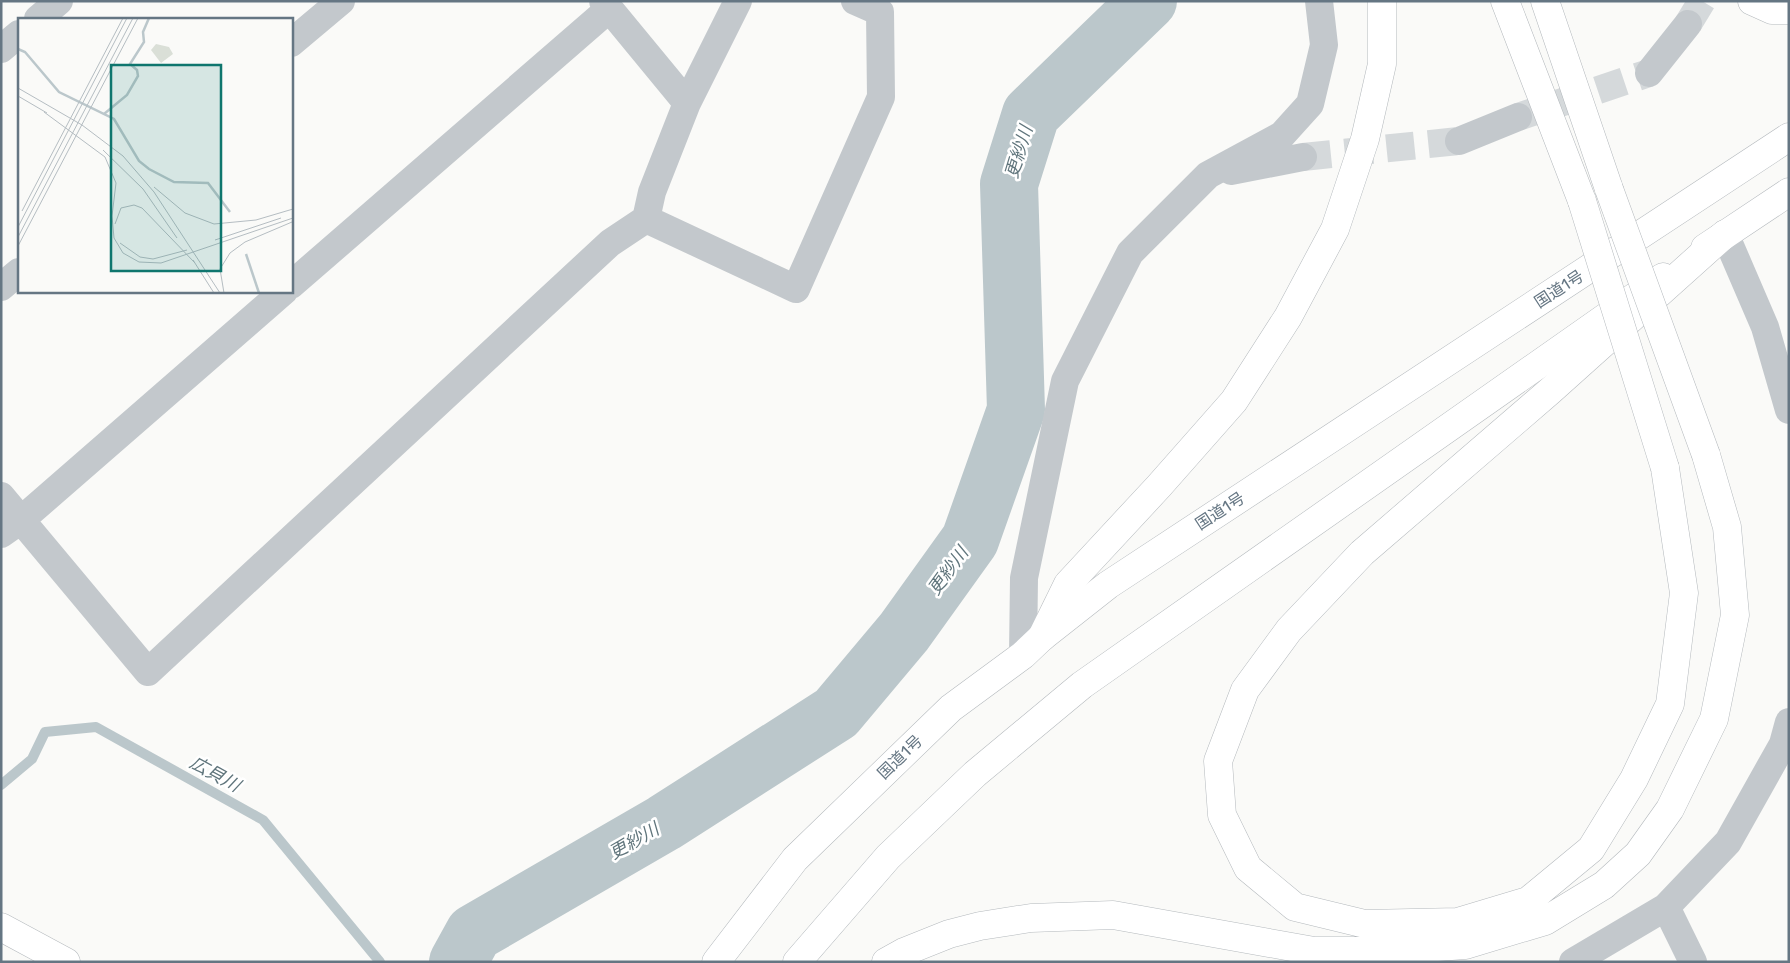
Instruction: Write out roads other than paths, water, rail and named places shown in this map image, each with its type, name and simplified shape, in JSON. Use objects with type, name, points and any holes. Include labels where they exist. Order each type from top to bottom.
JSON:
[{"type":"main road","points":[[1033,646],[1068,584],[1160,486],[1234,401],[1288,318],[1335,229],[1366,139],[1382,64],[1382,1]]},
{"type":"main road","points":[[1504,1],[1582,201],[1665,468],[1684,593],[1670,704],[1634,779],[1591,849],[1528,901],[1458,922],[1366,924],[1295,907],[1248,868],[1222,815],[1218,761],[1245,690],[1289,630],[1362,553],[1550,391],[1725,234]]},
{"type":"main road","points":[[886,962],[904,952],[949,934],[980,926],[1031,918],[1113,915],[1314,952],[1384,951],[1465,945],[1546,921],[1604,885],[1638,854],[1670,809],[1714,719],[1734,615],[1727,527],[1706,455],[1609,189],[1545,1]]},
{"type":"main road","points":[[1752,1],[1772,10],[1789,10]]},
{"type":"main road","name":"国道1号","points":[[716,962],[795,859],[951,708],[1033,646],[1108,585],[1789,137]]},
{"type":"main road","points":[[797,962],[888,857],[975,774],[1082,685],[1725,234],[1789,192]]},
{"type":"main road","points":[[1,927],[66,962]]},
{"type":"street","points":[[39,18],[59,1]]},
{"type":"street","points":[[292,42],[341,1]]},
{"type":"street","points":[[1,496],[11,527],[148,672],[610,243],[646,219],[652,192],[687,103],[738,1]]},
{"type":"street","points":[[646,219],[796,289],[881,97],[880,12],[855,1]]},
{"type":"street","points":[[1033,646],[1024,578],[1065,381],[1130,253],[1208,175],[1282,135],[1310,104],[1324,45],[1319,1]]},
{"type":"street","points":[[292,284],[606,5],[687,103]]},
{"type":"street","points":[[1649,73],[1688,24]]},
{"type":"street","points":[[1,49],[18,35]]},
{"type":"street","points":[[1459,141],[1518,117]]},
{"type":"street","points":[[1208,175],[1303,157]]},
{"type":"street","points":[[1725,234],[1765,327],[1789,410]]},
{"type":"street","points":[[1,287],[18,273]]},
{"type":"street","points":[[11,527],[283,292]]},
{"type":"street","points":[[1573,962],[1666,907],[1728,842],[1783,744],[1789,722]]},
{"type":"street","points":[[1666,907],[1693,962]]},
{"type":"waterway","name":"更紗川","points":[[458,962],[474,933],[664,823],[836,713],[904,632],[970,540],[1016,410],[1009,184],[1031,114],[1148,1]]},
{"type":"waterway","name":"広貝川","points":[[1,785],[32,759],[45,732],[96,727],[263,820],[380,962]]},
{"type":"tunnel","points":[[1688,24],[1702,1]]},
{"type":"tunnel","points":[[1518,117],[1649,73]]},
{"type":"tunnel","points":[[1303,157],[1459,141]]}]
